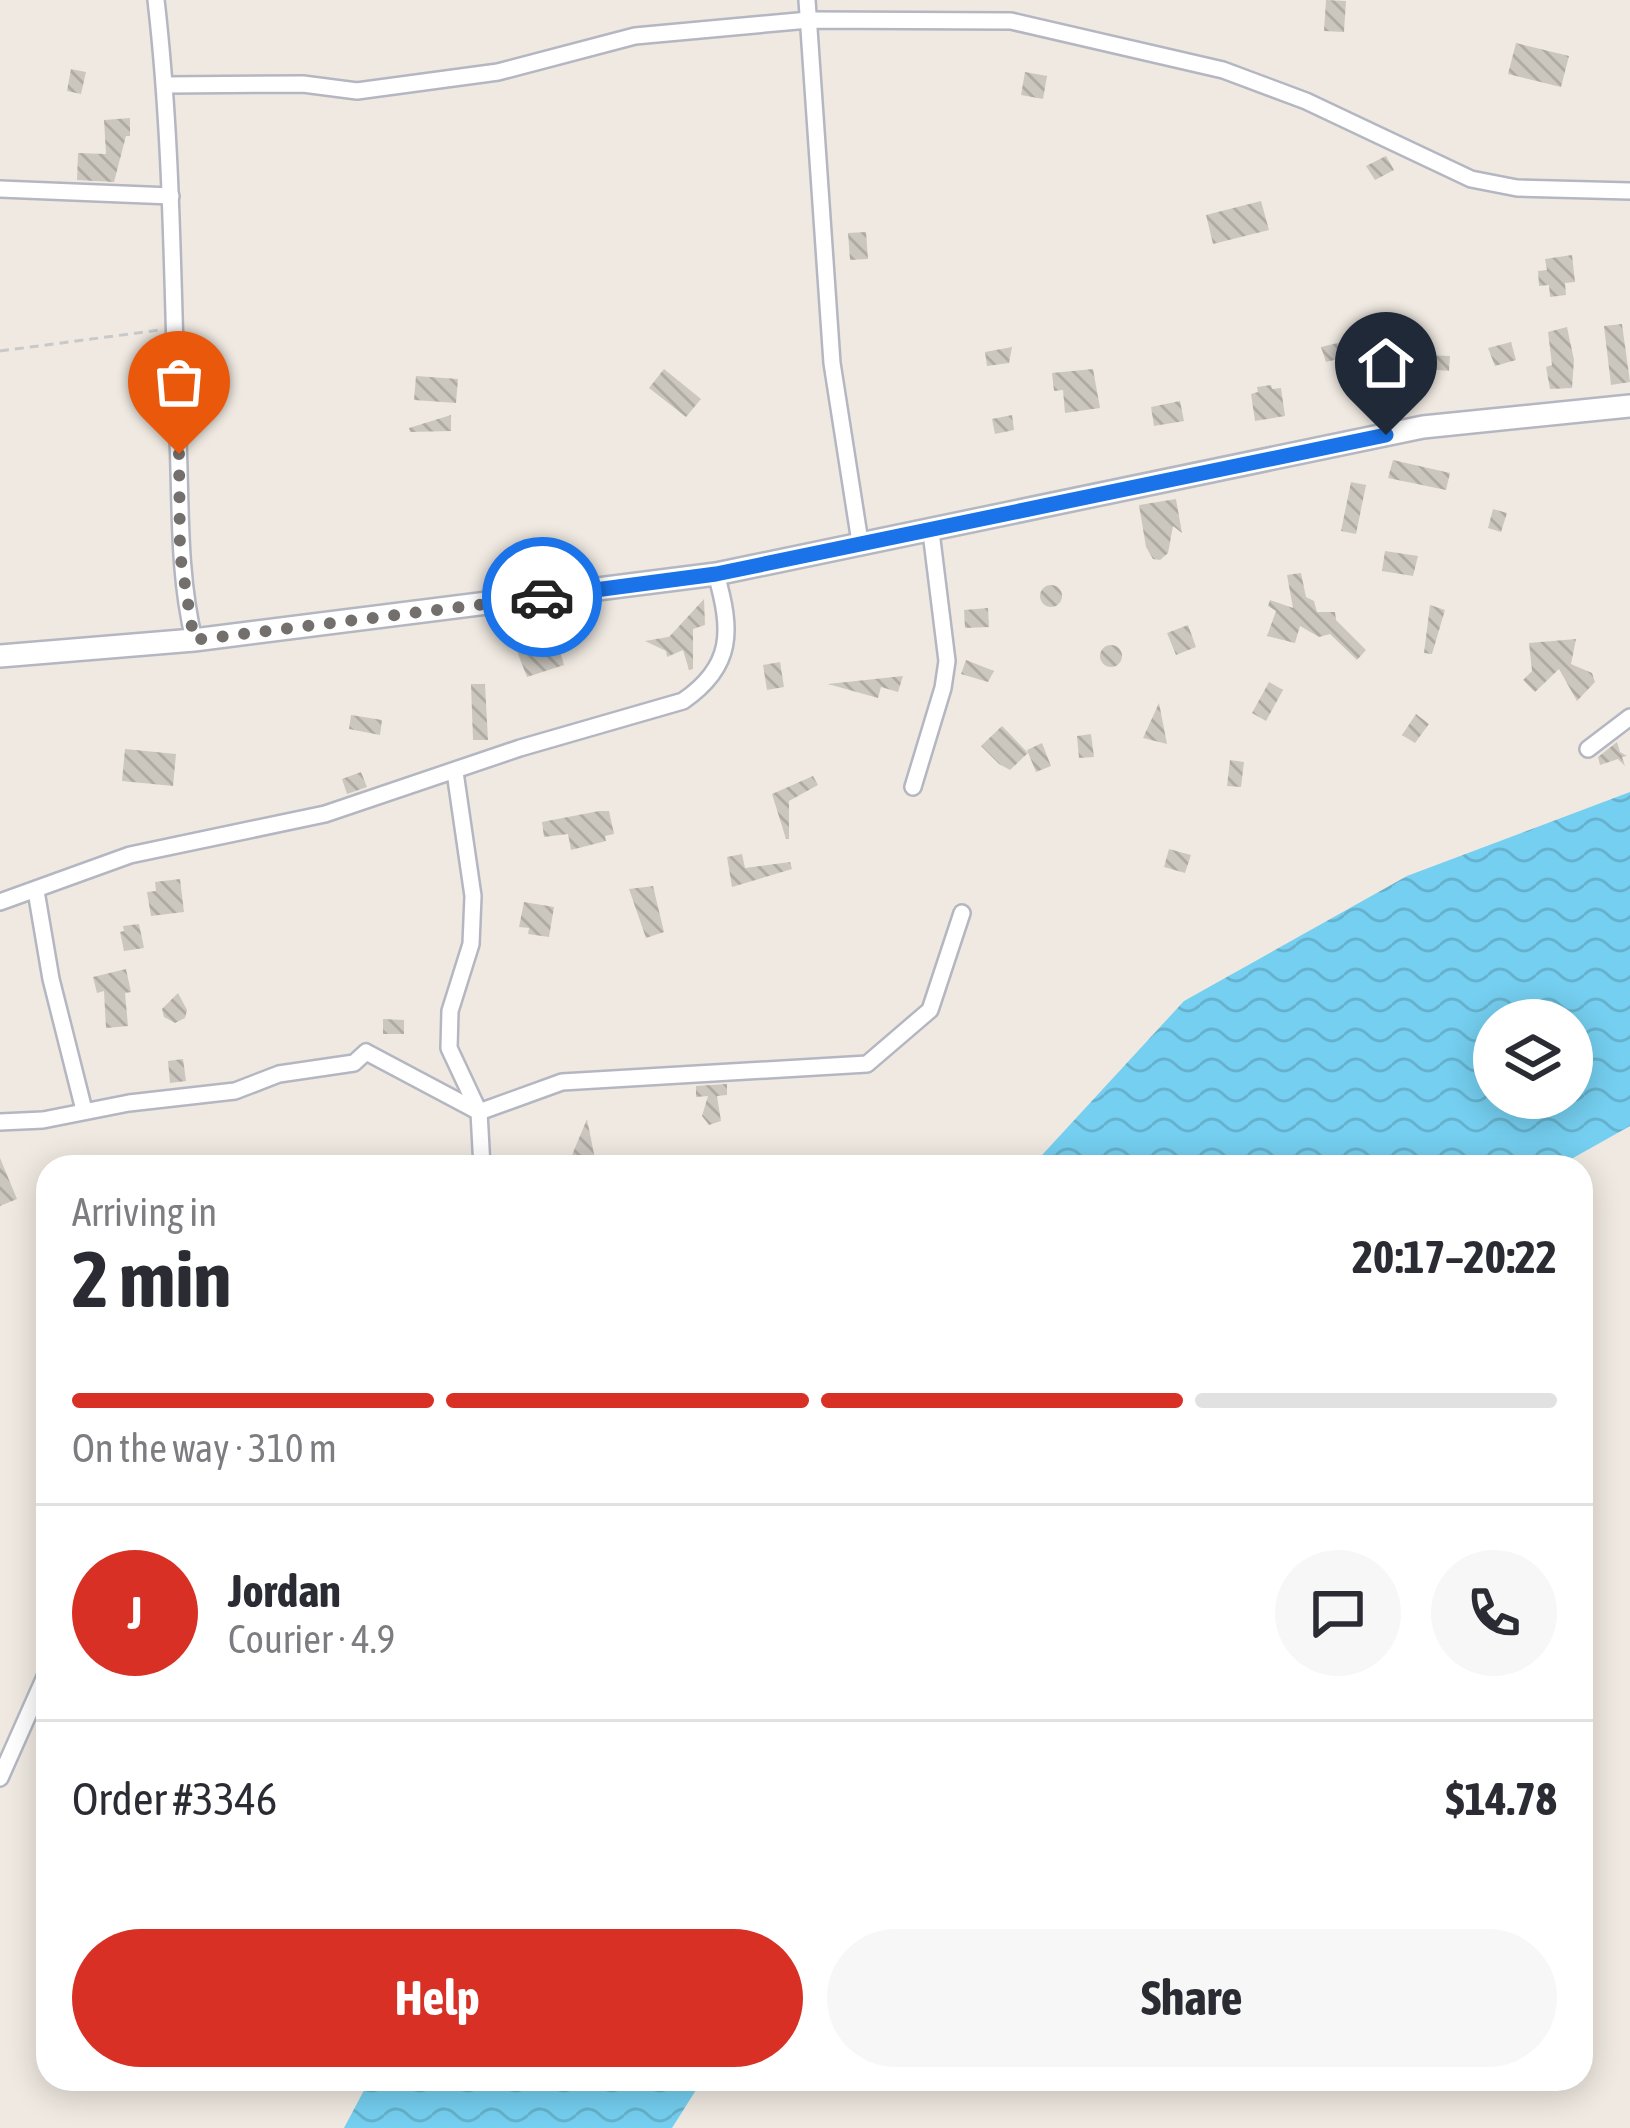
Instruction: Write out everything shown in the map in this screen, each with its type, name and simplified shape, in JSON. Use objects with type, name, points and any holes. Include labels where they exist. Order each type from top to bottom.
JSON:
[{"type":"main road","points":[[0,656],[194,640],[716,574],[1423,427],[1630,406]]},
{"type":"street","points":[[156,0],[172,196],[180,554],[194,640]]},
{"type":"street","points":[[807,0],[832,363],[860,542]]},
{"type":"street","points":[[166,85],[303,84],[357,91],[498,72],[634,36],[809,20],[1011,21],[1223,70],[1306,101],[1471,179],[1516,188],[1630,191]]},
{"type":"street","points":[[0,190],[172,196]]},
{"type":"street","points":[[913,787],[943,688],[946,662],[931,532]]},
{"type":"street","points":[[0,902],[130,856],[326,814],[520,748],[682,701],[697,692],[722,662],[726,617],[716,574]]},
{"type":"street","points":[[1588,749],[1630,717]]},
{"type":"street","points":[[455,772],[473,896],[471,944],[450,1010],[449,1048],[479,1112],[481,1155]]},
{"type":"street","points":[[36,891],[51,979],[84,1110]]},
{"type":"street","points":[[0,1122],[43,1120],[84,1110],[235,1091],[279,1074],[354,1063],[366,1052],[479,1112],[562,1082],[867,1064],[930,1010],[962,913]]},
{"type":"street","points":[[0,1778],[36,1697]]},
{"type":"path","points":[[0,351],[173,328]]},
{"type":"water","points":[[1630,792],[1630,1126],[1578,1155],[1042,1155],[1184,1001],[1407,876]]},
{"type":"water","points":[[364,2091],[695,2091],[672,2128],[344,2128]]},
{"type":"building","points":[[1326,0],[1346,1],[1344,32],[1324,31]]},
{"type":"building","points":[[1516,43],[1569,56],[1561,87],[1508,74]]},
{"type":"building","points":[[71,69],[86,72],[81,94],[67,91]]},
{"type":"building","points":[[1025,72],[1047,76],[1043,99],[1021,95]]},
{"type":"building","points":[[130,118],[130,136],[126,136],[114,182],[77,180],[78,153],[106,154],[104,120]]},
{"type":"building","points":[[1386,156],[1394,170],[1375,180],[1366,166]]},
{"type":"building","points":[[1261,201],[1269,230],[1213,244],[1206,215]]},
{"type":"building","points":[[866,232],[868,259],[850,260],[848,233]]},
{"type":"building","points":[[1572,255],[1575,282],[1565,283],[1566,295],[1550,297],[1549,285],[1539,286],[1538,271],[1547,270],[1545,259]]},
{"type":"building","points":[[1622,324],[1630,382],[1611,385],[1604,326]]},
{"type":"building","points":[[1567,327],[1574,360],[1572,388],[1550,389],[1548,332]]},
{"type":"building","points":[[1342,342],[1346,357],[1326,362],[1321,347]]},
{"type":"building","points":[[1511,342],[1516,360],[1495,366],[1488,348]]},
{"type":"building","points":[[1012,347],[1009,363],[987,366],[985,352]]},
{"type":"building","points":[[1426,355],[1450,356],[1449,371],[1426,369]]},
{"type":"building","points":[[664,369],[701,399],[686,417],[649,388]]},
{"type":"building","points":[[1093,369],[1100,408],[1065,413],[1063,390],[1054,391],[1052,373]]},
{"type":"building","points":[[416,376],[458,379],[456,403],[414,400]]},
{"type":"building","points":[[1257,387],[1281,388],[1285,416],[1255,421],[1251,394],[1258,392]]},
{"type":"building","points":[[1180,401],[1184,421],[1154,426],[1151,407]]},
{"type":"building","points":[[451,415],[451,431],[410,432],[409,428]]},
{"type":"building","points":[[1012,415],[1014,430],[995,434],[992,419]]},
{"type":"building","points":[[1393,460],[1450,473],[1446,490],[1388,478]]},
{"type":"building","points":[[1351,482],[1366,485],[1356,534],[1341,531]]},
{"type":"building","points":[[1176,499],[1182,533],[1173,526],[1168,553],[1153,559],[1146,547],[1139,505]]},
{"type":"building","points":[[1493,509],[1507,513],[1501,532],[1488,528]]},
{"type":"building","points":[[1385,551],[1418,556],[1413,576],[1382,571]]},
{"type":"building","points":[[1301,573],[1306,597],[1314,601],[1317,612],[1335,612],[1336,620],[1366,650],[1357,660],[1330,634],[1319,637],[1300,626],[1295,643],[1267,636],[1276,611],[1268,606],[1270,600],[1293,608],[1287,575]]},
{"type":"building","points":[[1051,585],[1062,596],[1051,607],[1040,596]]},
{"type":"building","points":[[704,599],[705,625],[693,629],[693,669],[689,670],[683,650],[667,657],[666,651],[645,641],[669,637]]},
{"type":"building","points":[[1430,605],[1445,610],[1432,654],[1424,653]]},
{"type":"building","points":[[988,608],[989,627],[965,628],[964,610]]},
{"type":"building","points":[[1188,625],[1196,647],[1176,655],[1167,633]]},
{"type":"building","points":[[553,627],[564,665],[527,677],[513,641]]},
{"type":"building","points":[[1576,639],[1571,664],[1592,673],[1595,682],[1577,701],[1559,669],[1535,692],[1523,680],[1532,671],[1529,643]]},
{"type":"building","points":[[1111,645],[1122,656],[1111,667],[1100,656]]},
{"type":"building","points":[[966,660],[994,671],[988,682],[961,674]]},
{"type":"building","points":[[780,662],[784,687],[767,690],[763,665]]},
{"type":"building","points":[[903,676],[898,692],[881,687],[878,698],[828,684]]},
{"type":"building","points":[[1269,682],[1283,690],[1266,721],[1252,713]]},
{"type":"building","points":[[471,684],[485,684],[488,740],[473,740]]},
{"type":"building","points":[[1159,703],[1167,744],[1143,738]]},
{"type":"building","points":[[1416,714],[1429,724],[1415,743],[1402,735]]},
{"type":"building","points":[[351,715],[382,720],[380,735],[349,729]]},
{"type":"building","points":[[1002,726],[1028,753],[1010,770],[981,746]]},
{"type":"building","points":[[1091,734],[1094,757],[1079,758],[1077,736]]},
{"type":"building","points":[[1617,742],[1627,756],[1622,757],[1625,766],[1618,759],[1600,765],[1598,757]]},
{"type":"building","points":[[1042,743],[1051,766],[1036,772],[1027,750]]},
{"type":"building","points":[[125,749],[176,754],[173,786],[122,781]]},
{"type":"building","points":[[1230,760],[1244,762],[1241,787],[1227,786]]},
{"type":"building","points":[[361,772],[367,787],[347,794],[342,779]]},
{"type":"building","points":[[813,776],[818,785],[789,801],[786,839],[772,794]]},
{"type":"building","points":[[609,811],[614,834],[605,836],[606,841],[571,850],[568,834],[544,837],[542,822]]},
{"type":"building","points":[[1169,849],[1191,855],[1185,873],[1164,867]]},
{"type":"building","points":[[742,854],[745,868],[790,862],[792,869],[732,887],[727,857]]},
{"type":"building","points":[[180,879],[184,912],[151,916],[147,892],[156,891],[155,882]]},
{"type":"building","points":[[653,886],[664,932],[646,938],[629,889]]},
{"type":"building","points":[[524,902],[554,907],[549,937],[528,934],[529,928],[519,927]]},
{"type":"building","points":[[139,924],[144,948],[124,951],[123,926]]},
{"type":"building","points":[[126,969],[131,992],[125,993],[128,1026],[106,1028],[104,991],[97,993],[93,977]]},
{"type":"building","points":[[178,993],[187,1010],[185,1018],[175,1023],[164,1017],[162,1009]]},
{"type":"building","points":[[383,1019],[404,1020],[404,1034],[383,1034]]},
{"type":"building","points":[[183,1059],[186,1081],[170,1083],[168,1061]]},
{"type":"building","points":[[727,1084],[727,1095],[717,1096],[721,1121],[709,1125],[702,1116],[708,1096],[696,1097],[696,1086]]},
{"type":"building","points":[[587,1119],[594,1155],[572,1155]]},
{"type":"building","points":[[0,1158],[17,1199],[0,1206]]},
{"type":"way so far","points":[[179,454],[180,554],[194,640],[542,597]]},
{"type":"route","points":[[542,597],[716,574],[1386,435]]}]
